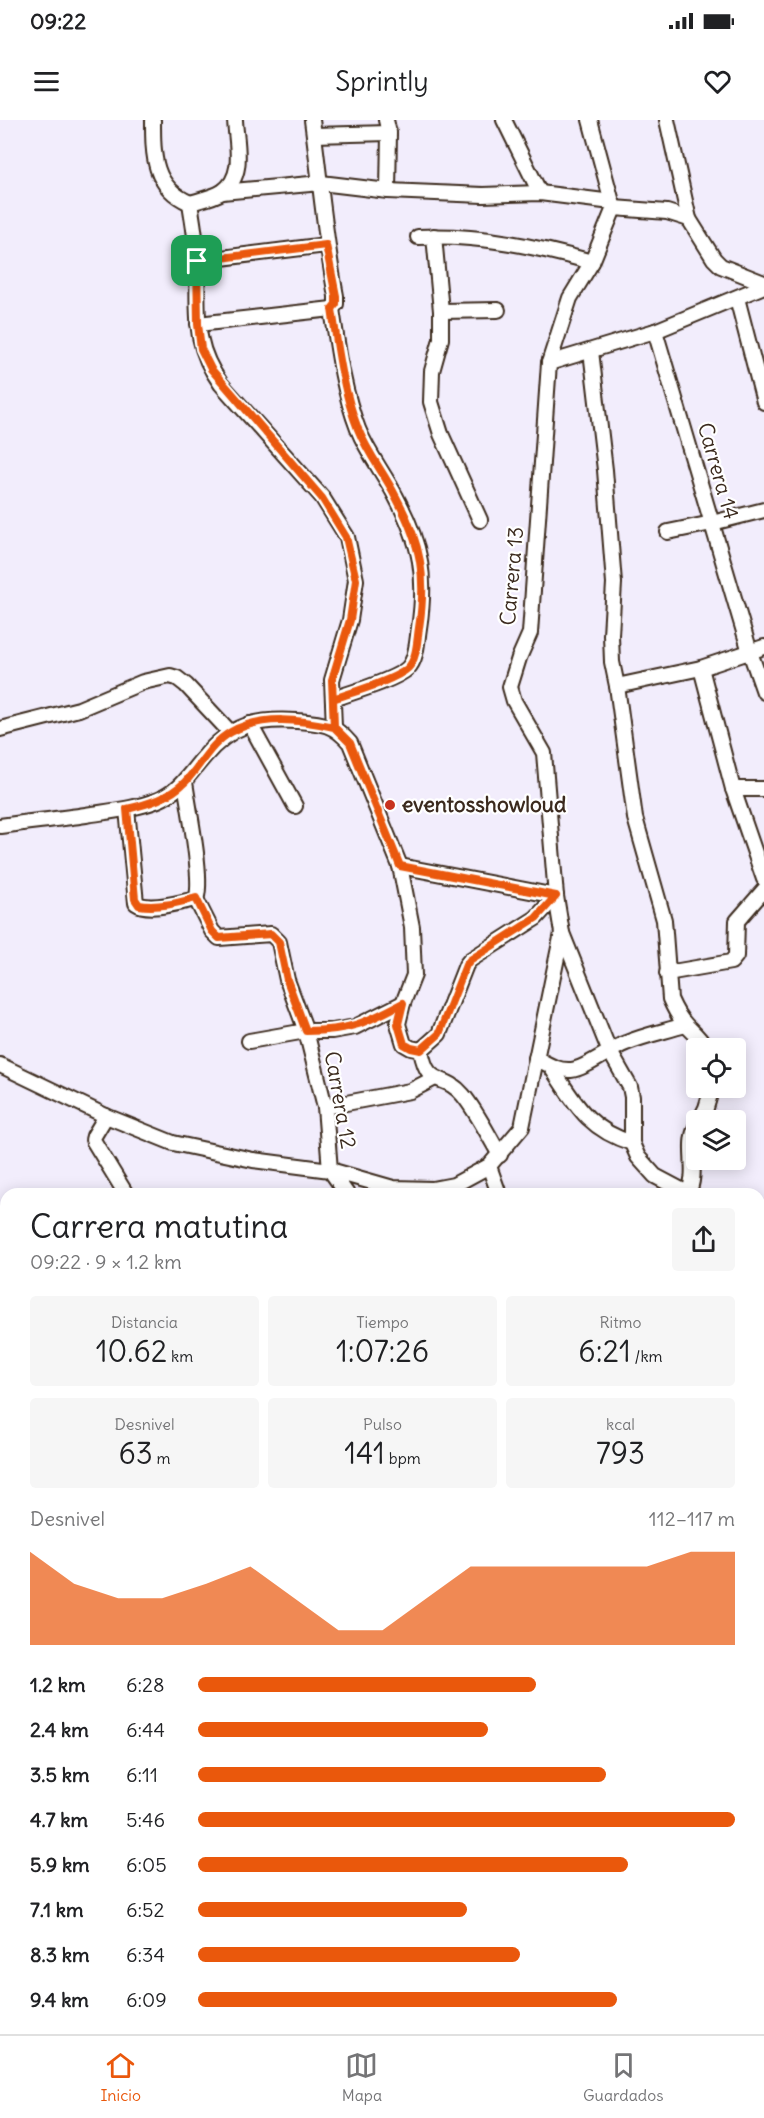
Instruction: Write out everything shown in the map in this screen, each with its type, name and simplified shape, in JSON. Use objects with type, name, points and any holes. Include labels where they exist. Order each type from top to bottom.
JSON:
[{"type":"street","points":[[153,120],[153,150],[161,177],[165,185],[178,197],[190,203],[222,192],[321,183],[388,190],[483,195],[540,193],[667,212],[689,219]]},
{"type":"street","points":[[222,192],[232,181],[238,166],[235,120]]},
{"type":"street","points":[[198,324],[332,309],[336,304],[326,245],[321,183],[312,120]]},
{"type":"street","points":[[504,120],[540,193]]},
{"type":"street","points":[[590,120],[613,205]]},
{"type":"street","points":[[667,120],[689,219],[714,259],[721,266],[764,284]]},
{"type":"street","points":[[314,135],[388,126],[388,190]]},
{"type":"street","points":[[190,203],[197,261],[198,324],[201,349],[211,369],[322,498],[346,537],[356,580],[350,620],[332,680],[334,727]]},
{"type":"street","name":"Carrera 13","points":[[613,205],[592,262],[570,298],[549,363],[530,633],[519,657],[510,687],[514,701],[544,753],[556,896],[562,933],[609,1050],[631,1092],[632,1143]]},
{"type":"street","points":[[418,237],[474,237],[543,248],[592,262]]},
{"type":"street","points":[[434,237],[441,311],[441,339],[432,371],[431,402],[441,434],[480,520]]},
{"type":"street","points":[[197,261],[326,245]]},
{"type":"street","points":[[549,363],[656,331],[737,298],[764,284]]},
{"type":"street","points":[[737,298],[764,402]]},
{"type":"street","points":[[332,309],[343,379],[358,428],[369,453],[396,496],[417,544],[422,572],[423,598],[414,654],[408,668],[398,675],[333,699]]},
{"type":"street","points":[[441,311],[498,310]]},
{"type":"street","name":"Carrera 14","points":[[656,331],[750,652],[764,692]]},
{"type":"street","points":[[591,351],[605,471],[614,583],[610,635],[612,662],[635,818],[664,920],[670,999],[685,1025],[699,1038]]},
{"type":"street","points":[[668,532],[764,510]]},
{"type":"street","points":[[617,686],[701,668],[764,647]]},
{"type":"street","points":[[701,668],[733,789],[764,879]]},
{"type":"street","points":[[0,729],[79,709],[143,682],[170,676],[186,685],[230,732]]},
{"type":"street","points":[[0,826],[127,809],[160,799],[185,782],[205,756],[230,732],[250,724],[276,719],[334,727],[350,743],[400,866],[412,927],[414,975],[398,1024],[404,1044],[421,1050]]},
{"type":"street","points":[[250,724],[295,806]]},
{"type":"street","points":[[127,809],[136,903],[146,906],[168,905],[196,898],[198,873],[185,782]]},
{"type":"street","points":[[733,789],[764,789]]},
{"type":"street","points":[[400,866],[556,896]]},
{"type":"street","points":[[667,973],[731,962],[736,956],[738,921],[764,890]]},
{"type":"street","points":[[421,1050],[439,1034],[470,960],[536,918],[556,896]]},
{"type":"street","name":"Carrera 12","points":[[196,898],[212,931],[219,938],[271,934],[279,942],[287,980],[306,1031],[325,1107],[330,1170],[343,1188]]},
{"type":"street","points":[[438,1188],[454,1185],[489,1166],[522,1127],[562,933]]},
{"type":"street","points":[[249,1041],[306,1031],[332,1031],[355,1027],[403,1003]]},
{"type":"street","points":[[536,1058],[551,1067],[574,1070],[628,1042],[685,1025]]},
{"type":"street","points":[[421,1050],[423,1064],[430,1076],[454,1086],[463,1095],[500,1155]]},
{"type":"street","points":[[0,1065],[106,1116],[173,1143],[253,1160],[330,1170],[393,1188]]},
{"type":"street","points":[[551,1067],[579,1110],[612,1137],[632,1143],[638,1157],[655,1176],[678,1188]]},
{"type":"street","points":[[325,1107],[410,1091],[435,1078]]},
{"type":"street","points":[[106,1116],[93,1140],[122,1188]]},
{"type":"street","points":[[489,1166],[497,1188]]},
{"type":"street","points":[[690,1188],[692,1170]]},
{"type":"place","name":"eventosshowloud","points":[[390,805]]},
{"type":"route","points":[[197,261],[198,324],[201,349],[221,384],[322,498],[346,537],[356,580],[350,620],[332,680],[334,727],[276,719],[250,724],[230,732],[205,756],[185,782],[173,792],[142,806],[127,809],[136,903],[146,906],[168,905],[196,898],[212,931],[219,938],[271,934],[279,942],[287,980],[306,1031],[332,1031],[355,1027],[403,1003],[398,1024],[400,1034],[404,1044],[421,1050],[439,1034],[470,960],[536,918],[556,896],[400,866],[350,743],[334,727],[333,699],[398,675],[408,668],[414,654],[423,598],[422,572],[417,544],[396,496],[369,453],[358,428],[343,379],[332,309],[336,304],[336,296],[326,245],[197,261]]}]
